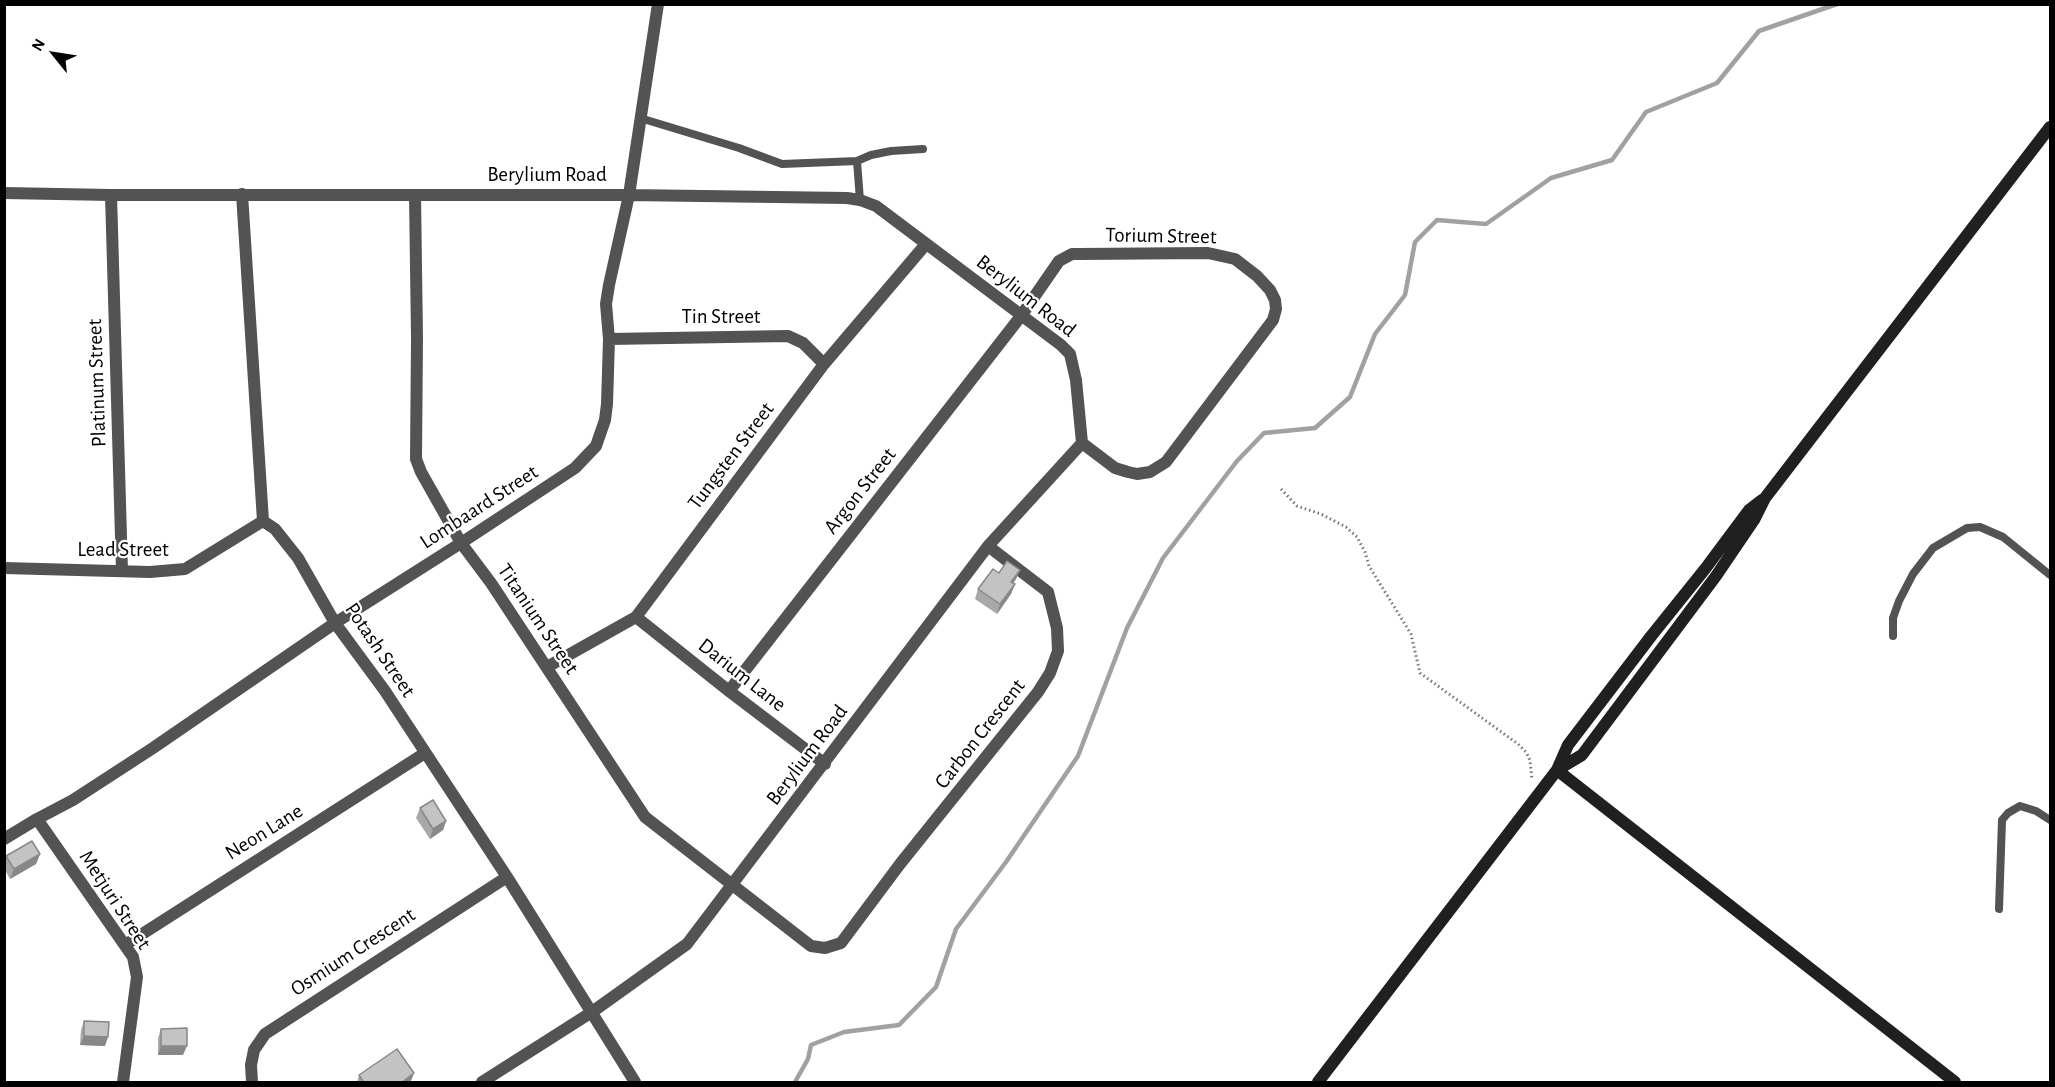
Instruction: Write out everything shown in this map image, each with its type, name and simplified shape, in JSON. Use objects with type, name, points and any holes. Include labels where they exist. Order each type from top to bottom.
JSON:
[{"type":"street","name":"Lombaard Street","points":[[4,839],[73,800],[335,623],[575,468],[596,446],[605,420],[607,404],[609,339],[606,304],[629,195],[654,5]]},
{"type":"street","points":[[1318,1083],[1557,770],[1582,755],[1716,576],[1754,520],[1765,498],[2050,127]]},
{"type":"street","name":"Berylium Road","points":[[4,193],[847,198],[876,206],[1070,354],[1076,380],[1082,443],[988,546],[687,944],[591,1012],[482,1083]]},
{"type":"street","points":[[242,194],[263,521]]},
{"type":"street","name":"Platinum Street","points":[[111,195],[122,571]]},
{"type":"street","name":"Titanium Street","points":[[415,195],[416,459],[461,543],[491,583],[629,796],[645,817],[811,945],[825,948],[841,943]]},
{"type":"street","name":"Tungsten Street","points":[[547,667],[636,617],[824,364],[926,244]]},
{"type":"street","name":"Torium Street","points":[[1021,316],[1059,261],[1072,254],[1208,253],[1221,255],[1235,259],[1247,267],[1270,290],[1275,300],[1276,309],[1273,320],[1166,462],[1150,472],[1137,474],[1115,468],[1082,443]]},
{"type":"street","name":"Argon Street","points":[[729,691],[1021,316]]},
{"type":"street","name":"Tin Street","points":[[609,339],[788,336],[803,343],[824,364]]},
{"type":"street","name":"Lead Street","points":[[4,568],[150,572],[184,569],[263,521]]},
{"type":"street","name":"Potash Street","points":[[263,521],[275,529],[298,558],[335,623],[385,691],[507,877],[635,1083]]},
{"type":"street","name":"Carbon Crescent","points":[[841,943],[900,864],[1031,701],[1050,674],[1058,651],[1057,628],[1048,592],[988,546]]},
{"type":"street","name":"Darium Lane","points":[[636,617],[825,764]]},
{"type":"street","name":"Neon Lane","points":[[124,945],[425,753]]},
{"type":"street","points":[[1557,770],[1955,1083]]},
{"type":"street","name":"Metjuri Street","points":[[37,819],[133,957],[137,977],[123,1083]]},
{"type":"street","name":"Osmium Crescent","points":[[252,1083],[251,1065],[254,1050],[265,1034],[507,877]]},
{"type":"lane","points":[[640,118],[739,148],[782,164],[857,161],[871,155],[891,151],[923,149]]},
{"type":"lane","points":[[857,161],[860,200]]},
{"type":"lane","points":[[1893,636],[1893,618],[1912,574],[1933,548],[1967,528],[1980,527],[2002,537],[2050,575]]},
{"type":"lane","points":[[1999,909],[2002,820],[2008,813],[2020,806],[2036,811],[2050,820]]},
{"type":"path","points":[[1281,489],[1297,506],[1321,514],[1347,527],[1357,537],[1369,566],[1411,634],[1420,674],[1488,721],[1526,752],[1530,760],[1534,800]]},
{"type":"building","points":[[1007,561],[1020,570],[1011,582],[1015,584],[1000,604],[978,589],[993,569],[999,573]]},
{"type":"building","points":[[433,800],[446,821],[433,829],[420,808]]},
{"type":"building","points":[[32,841],[40,854],[14,869],[6,856]]},
{"type":"building","points":[[84,1021],[109,1022],[108,1037],[84,1036]]},
{"type":"building","points":[[187,1028],[187,1046],[161,1046],[161,1029]]},
{"type":"building","points":[[397,1049],[414,1073],[401,1083],[364,1083],[359,1075]]},
{"type":"waterway","points":[[795,1082],[808,1059],[811,1045],[844,1032],[899,1025],[936,987],[956,929],[1006,862],[1078,756],[1127,628],[1163,558],[1237,461],[1264,433],[1315,428],[1350,397],[1375,334],[1405,295],[1415,242],[1437,220],[1486,224],[1551,178],[1612,160],[1646,112],[1717,83],[1759,31],[1837,4]]}]
